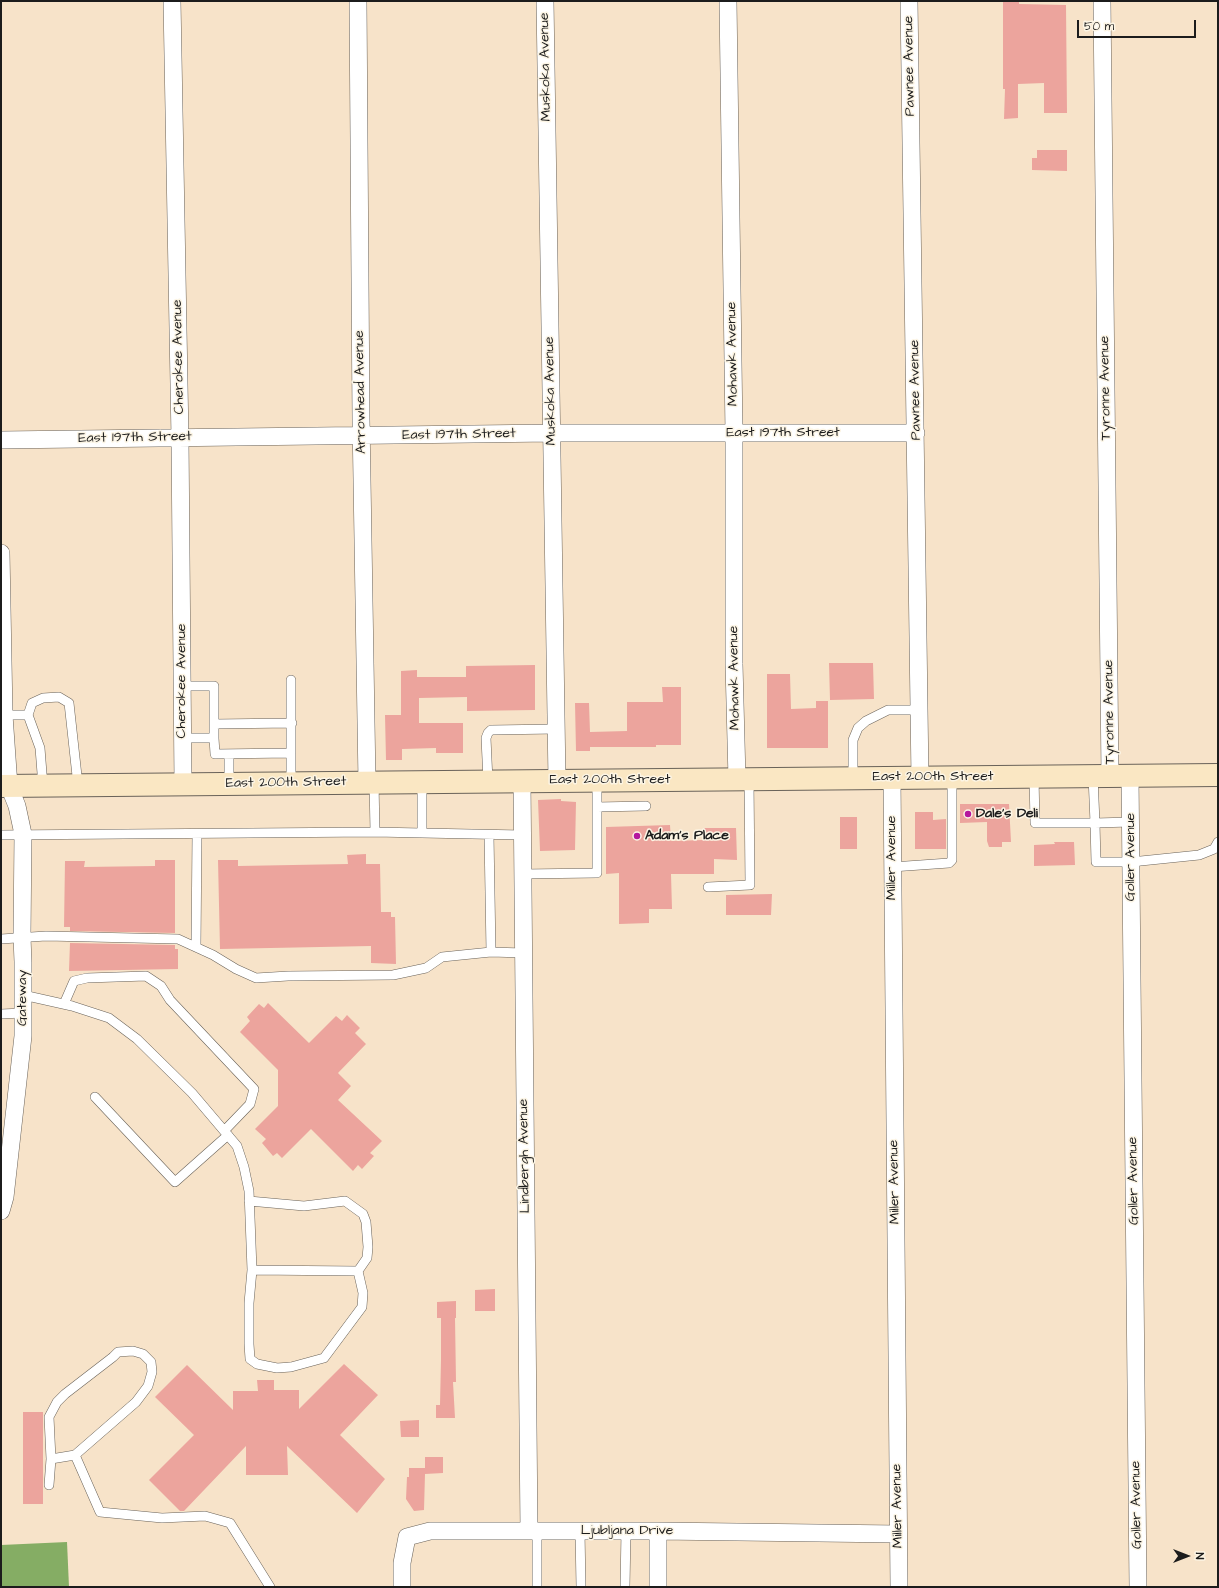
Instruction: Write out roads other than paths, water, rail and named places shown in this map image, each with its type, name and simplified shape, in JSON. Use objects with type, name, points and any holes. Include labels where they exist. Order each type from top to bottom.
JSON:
[{"type":"street","name":"Cherokee Avenue","points":[[172,1],[180,438],[183,784]]},
{"type":"street","name":"Arrowhead Avenue","points":[[358,1],[362,436],[371,782]]},
{"type":"street","name":"Muskoka Avenue","points":[[545,1],[557,781]]},
{"type":"street","name":"Mohawk Avenue","points":[[728,1],[734,433],[734,664],[743,779]]},
{"type":"street","name":"Pawnee Avenue","points":[[909,1],[920,778]]},
{"type":"street","name":"Tyronne Avenue","points":[[1102,1],[1111,776]]},
{"type":"street","name":"East 197th Street","points":[[1,440],[552,433],[916,433]]},
{"type":"street","name":"Gateway","points":[[1,553],[5,786],[17,806],[23,834],[23,1036],[5,1197],[1,1211]]},
{"type":"street","name":"East 200th Street","points":[[5,786],[854,777],[952,778],[1218,775]]},
{"type":"street","name":"Goller Avenue","points":[[1111,776],[1131,822],[1138,1587]]},
{"type":"street","name":"Miller Avenue","points":[[892,777],[899,1587]]},
{"type":"street","name":"Lindbergh Avenue","points":[[522,781],[533,1531]]},
{"type":"street","name":"Ljubljana Drive","points":[[402,1587],[402,1563],[407,1537],[430,1531],[658,1531],[898,1534]]},
{"type":"street","points":[[658,1531],[658,1587]]},
{"type":"lane","points":[[291,680],[291,783]]},
{"type":"lane","points":[[183,686],[214,686],[215,754],[291,753]]},
{"type":"lane","points":[[43,786],[40,748],[28,715],[32,703],[43,698],[59,696],[69,704],[78,785]]},
{"type":"lane","points":[[854,777],[853,740],[858,728],[866,721],[888,710],[919,710]]},
{"type":"lane","points":[[4,715],[28,715]]},
{"type":"lane","points":[[214,724],[292,723]]},
{"type":"lane","points":[[488,781],[486,738],[491,730],[556,729]]},
{"type":"lane","points":[[183,738],[214,738]]},
{"type":"lane","points":[[229,754],[229,784]]},
{"type":"lane","points":[[1111,776],[1095,823],[1096,862],[1131,862],[1199,855],[1214,849],[1218,842]]},
{"type":"lane","points":[[1034,777],[1035,823],[1131,822]]},
{"type":"lane","points":[[892,866],[949,863],[952,860],[952,778]]},
{"type":"lane","points":[[708,887],[750,885],[743,779]]},
{"type":"lane","points":[[523,874],[597,873],[597,780]]},
{"type":"lane","points":[[371,782],[375,832]]},
{"type":"lane","points":[[422,782],[422,833]]},
{"type":"lane","points":[[597,807],[646,806]]},
{"type":"lane","points":[[1,835],[375,832],[522,835]]},
{"type":"lane","points":[[196,947],[197,834]]},
{"type":"lane","points":[[489,834],[491,952]]},
{"type":"lane","points":[[1,938],[22,936],[178,940],[213,955],[236,969],[256,978],[288,976],[393,975],[426,968],[442,957],[491,952],[524,953]]},
{"type":"lane","points":[[64,1004],[74,981],[87,978],[146,976],[161,986],[170,1000],[254,1089],[250,1104],[226,1133],[175,1182],[95,1097]]},
{"type":"lane","points":[[23,995],[64,1004],[109,1018],[137,1039],[192,1093],[237,1146],[244,1167],[249,1191],[249,1201],[252,1270],[249,1303],[250,1359],[257,1364],[277,1368],[291,1367],[324,1358],[362,1307],[363,1293],[358,1271],[367,1258],[368,1247],[366,1222],[363,1214],[346,1201],[304,1206],[249,1201]]},
{"type":"lane","points":[[1,1014],[23,1013]]},
{"type":"lane","points":[[252,1270],[358,1271]]},
{"type":"lane","points":[[49,1485],[51,1459],[49,1417],[56,1402],[113,1358],[118,1352],[132,1351],[143,1354],[151,1362],[152,1372],[148,1386],[136,1402],[74,1455],[51,1459]]},
{"type":"lane","points":[[74,1455],[100,1512],[162,1518],[205,1516],[230,1523],[270,1587]]},
{"type":"lane","points":[[533,1531],[537,1587]]},
{"type":"lane","points":[[580,1531],[581,1587]]},
{"type":"lane","points":[[625,1587],[626,1531]]},
{"type":"place","name":"Dale's Deli","points":[[968,814]]},
{"type":"place","name":"Adam's Place","points":[[637,836]]}]
